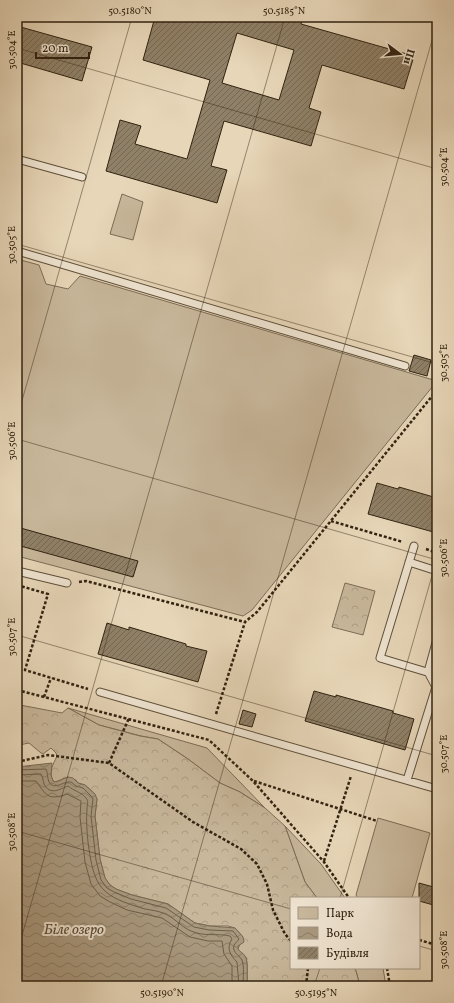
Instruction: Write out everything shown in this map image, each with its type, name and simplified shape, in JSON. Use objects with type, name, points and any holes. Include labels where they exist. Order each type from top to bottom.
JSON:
[{"type":"lane","points":[[17,159],[82,177]]},
{"type":"lane","points":[[17,251],[406,366]]},
{"type":"lane","points":[[414,546],[380,658],[437,675]]},
{"type":"lane","points":[[409,562],[437,571]]},
{"type":"lane","points":[[17,571],[67,583]]},
{"type":"lane","points":[[407,780],[436,687],[428,672],[437,639]]},
{"type":"lane","points":[[100,692],[437,789]]},
{"type":"path","points":[[212,724],[246,622],[257,612],[437,390]]},
{"type":"path","points":[[331,521],[437,552]]},
{"type":"path","points":[[67,583],[86,581],[246,622]]},
{"type":"path","points":[[17,586],[48,594],[25,670],[100,692]]},
{"type":"path","points":[[44,697],[51,678]]},
{"type":"path","points":[[17,706],[19,690],[209,740],[253,781],[324,862],[348,897]]},
{"type":"path","points":[[109,763],[128,718]]},
{"type":"path","points":[[17,762],[48,755],[109,763],[193,822],[241,849],[258,864],[267,884],[273,910],[285,934],[290,940]]},
{"type":"path","points":[[324,862],[354,765]]},
{"type":"path","points":[[253,781],[377,821]]},
{"type":"path","points":[[420,940],[437,945]]},
{"type":"path","points":[[432,986],[437,965]]},
{"type":"path","points":[[306,986],[308,969]]},
{"type":"path","points":[[387,969],[390,986]]},
{"type":"green space","points":[[122,194],[143,202],[133,240],[110,234]]},
{"type":"green space","points":[[17,259],[39,265],[46,284],[68,289],[80,276],[437,381],[252,610],[243,616],[17,556]]},
{"type":"green space","points":[[345,583],[375,591],[363,635],[332,627]]},
{"type":"green space","points":[[20,705],[62,713],[68,708],[99,725],[140,736],[158,739],[220,783],[240,792],[265,808],[285,826],[305,882],[316,897],[290,897],[290,969],[355,969],[360,986],[248,986],[246,959],[238,949],[243,937],[235,928],[195,923],[168,904],[132,895],[110,885],[105,878],[100,859],[95,816],[97,799],[92,791],[85,785],[78,783],[76,780],[68,777],[55,782],[53,781],[51,771],[57,756],[56,753],[51,748],[43,754],[29,743],[19,745],[17,743],[17,716]]},
{"type":"green space","points":[[68,708],[207,748],[265,808],[240,792],[220,783],[158,739],[99,725]]},
{"type":"green space","points":[[378,818],[430,833],[412,897],[357,897],[356,895]]},
{"type":"green space","points":[[285,826],[321,864],[344,897],[316,897],[305,882]]},
{"type":"green space","points":[[355,969],[383,969],[386,986],[360,986]]},
{"type":"water","name":"Біле озеро","points":[[52,763],[51,775],[53,781],[56,782],[68,777],[73,778],[78,783],[85,785],[95,794],[97,799],[95,816],[100,859],[105,878],[110,885],[132,895],[168,904],[195,923],[235,928],[243,937],[244,942],[238,946],[238,949],[246,959],[248,986],[17,986],[17,767]]},
{"type":"building","points":[[155,17],[303,17],[301,24],[414,56],[404,89],[322,65],[309,108],[321,112],[311,146],[224,121],[211,166],[227,170],[217,203],[106,171],[120,120],[141,126],[135,144],[187,159],[210,80],[143,60]],"holes":[[[237,33],[294,50],[279,100],[222,83]]]},
{"type":"building","points":[[17,26],[92,47],[82,81],[17,62]]},
{"type":"building","points":[[414,355],[431,360],[427,376],[409,371]]},
{"type":"building","points":[[377,483],[398,489],[399,487],[437,498],[437,533],[368,514]]},
{"type":"building","points":[[17,527],[138,561],[133,577],[17,545]]},
{"type":"building","points":[[107,623],[129,630],[129,627],[186,644],[186,646],[207,651],[198,682],[98,654]]},
{"type":"building","points":[[314,691],[336,697],[336,695],[393,711],[393,713],[414,719],[405,750],[305,721]]},
{"type":"building","points":[[243,710],[256,714],[252,727],[239,724]]},
{"type":"building","points":[[419,883],[437,888],[437,906],[420,901]]}]
